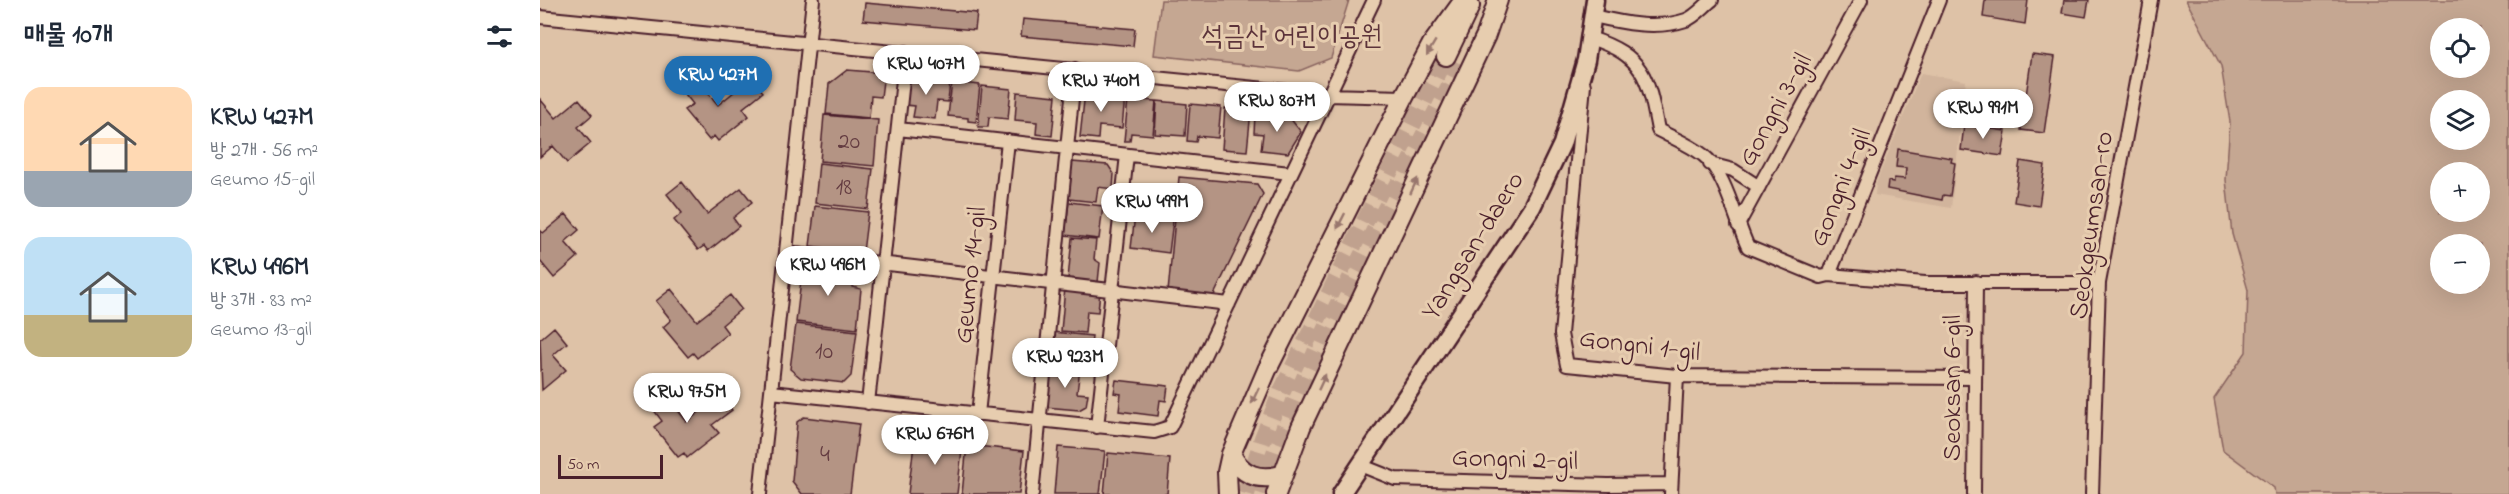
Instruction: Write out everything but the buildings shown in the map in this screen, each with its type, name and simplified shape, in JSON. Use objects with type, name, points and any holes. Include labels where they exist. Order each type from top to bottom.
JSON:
[{"type":"main road","points":[[1222,494],[1229,463],[1267,370],[1432,44],[1464,0]]},
{"type":"main road","points":[[1473,0],[1454,60],[1493,0]]},
{"type":"main road","points":[[1276,494],[1301,427],[1486,35],[1498,0]]},
{"type":"main road","name":"Yangsan-daero","points":[[1341,494],[1532,207],[1562,144],[1586,60],[1594,8]]},
{"type":"main road","points":[[1229,463],[1253,476],[1268,478],[1282,475]]},
{"type":"main road","points":[[1228,494],[1229,463]]},
{"type":"street","points":[[760,494],[813,0]]},
{"type":"street","points":[[771,392],[1097,427],[1155,432],[1170,427],[1374,0]]},
{"type":"street","points":[[1594,8],[1626,24],[1653,25],[1688,20],[1712,0]]},
{"type":"street","name":"Gongni 3-gil","points":[[1590,38],[1612,45],[1632,58],[1648,81],[1658,130],[1705,156],[1710,164],[1733,170],[1759,187],[1861,0]]},
{"type":"street","name":"Gongni 4-gil","points":[[1939,0],[1829,275],[1925,283],[2100,283]]},
{"type":"street","name":"Seokgeumsan-ro","points":[[2092,494],[2100,283],[2151,0]]},
{"type":"street","points":[[540,17],[1327,95],[1404,97]]},
{"type":"street","points":[[868,403],[906,52]]},
{"type":"street","name":"Gongni 1-gil","points":[[1586,60],[1561,334],[1567,365],[1677,376],[1974,378]]},
{"type":"street","points":[[1032,494],[1075,69]]},
{"type":"street","points":[[898,129],[1290,173]]},
{"type":"street","name":"Geumo 14-gil","points":[[978,414],[1008,141]]},
{"type":"street","points":[[1097,427],[1127,155]]},
{"type":"street","points":[[1710,164],[1725,186],[1748,247],[1821,277],[1829,275]]},
{"type":"street","points":[[1738,225],[1759,187]]},
{"type":"street","points":[[786,252],[1229,304]]},
{"type":"street","name":"Seoksan 6-gil","points":[[1974,494],[1976,282]]},
{"type":"street","name":"Gongni 2-gil","points":[[1360,465],[1395,478],[1671,489],[1677,376]]},
{"type":"shaded area","points":[[1921,73],[1966,81],[1951,208],[1875,195],[1876,183]]},
{"type":"green space","name":"석금산 어린이공원","points":[[1161,0],[1349,0],[1331,58],[1299,71],[1154,55]]},
{"type":"green space","points":[[2186,0],[2509,0],[2509,494],[2275,494],[2274,488],[2223,450],[2214,399],[2246,352],[2248,290],[2232,234],[2226,180],[2230,122],[2221,66]]},
{"type":"tunnel","points":[[1246,494],[1263,438],[1282,391],[1446,56]]},
{"type":"tunnel","points":[[1261,494],[1280,438],[1352,275],[1461,64]]}]
